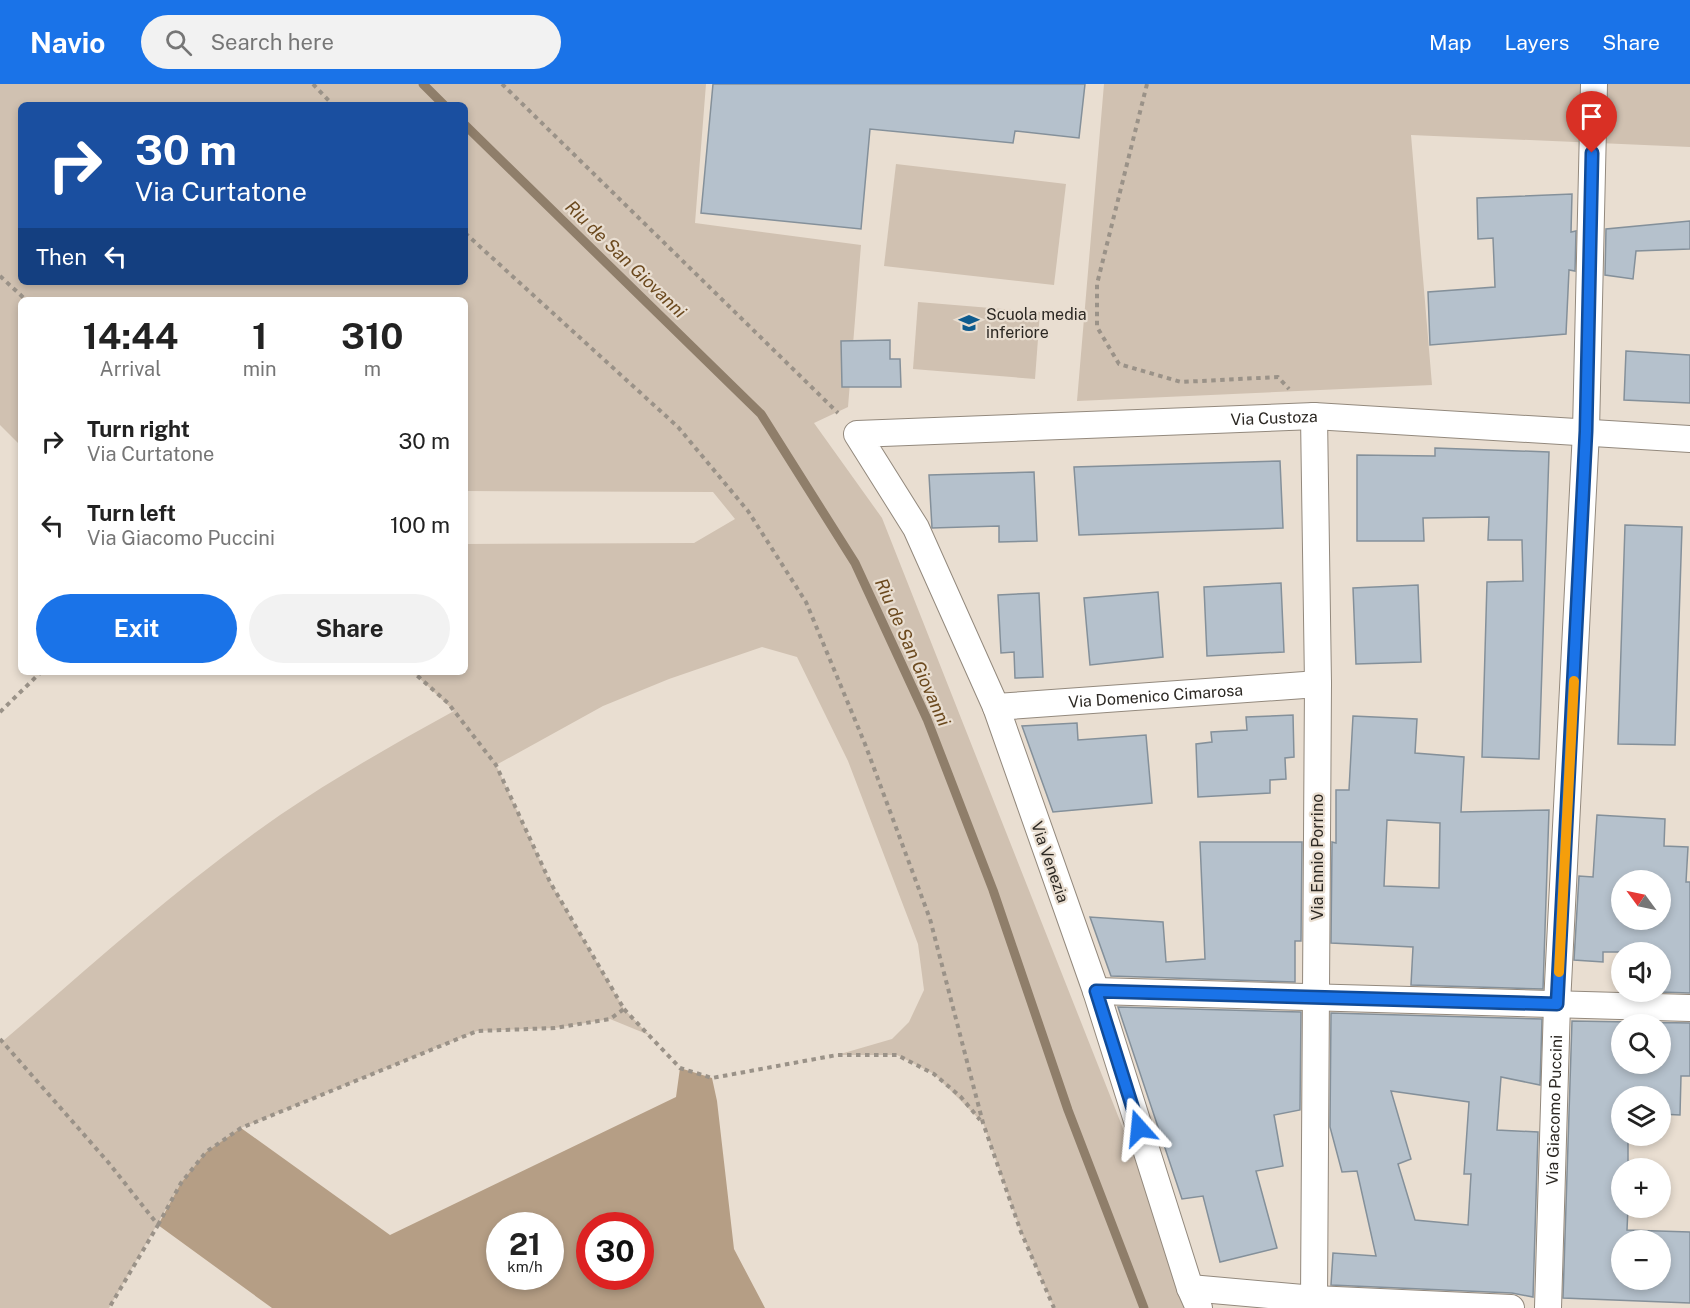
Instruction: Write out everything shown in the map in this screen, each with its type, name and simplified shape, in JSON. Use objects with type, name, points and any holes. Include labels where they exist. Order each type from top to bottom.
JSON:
[{"type":"street","name":"Via Giacomo Puccini","points":[[1548,1308],[1557,1004],[1586,431],[1594,84]]},
{"type":"street","name":"Via Custoza","points":[[857,434],[1314,416],[1690,439]]},
{"type":"street","name":"Via Ennio Porrino","points":[[1314,416],[1318,684],[1314,1299]]},
{"type":"street","name":"Via Venezia","points":[[857,434],[916,528],[996,707],[1096,991],[1195,1298]]},
{"type":"street","name":"Via Domenico Cimarosa","points":[[996,707],[1318,684]]},
{"type":"street","points":[[1096,991],[1690,1008]]},
{"type":"street","points":[[1195,1298],[1314,1299],[1511,1308]]},
{"type":"path","points":[[313,84],[330,102]]},
{"type":"path","points":[[502,84],[857,434]]},
{"type":"path","points":[[1147,84],[1097,284],[1097,327],[1119,364],[1181,382],[1278,377],[1314,416]]},
{"type":"path","points":[[468,236],[678,427],[748,511],[806,602],[865,744],[930,919],[983,1123],[1021,1232],[1054,1308]]},
{"type":"path","points":[[0,276],[23,297]]},
{"type":"path","points":[[0,712],[38,675]]},
{"type":"path","points":[[416,675],[448,703],[496,765],[550,882],[624,1009],[680,1068],[712,1078],[837,1055],[897,1055],[934,1074],[961,1097],[983,1123]]},
{"type":"path","points":[[109,1308],[181,1183],[206,1152],[241,1128],[477,1031],[555,1028],[610,1019],[624,1009]]},
{"type":"path","points":[[0,1039],[108,1162],[158,1225]]},
{"type":"shaded area","points":[[0,84],[706,84],[695,223],[861,245],[848,407],[814,423],[882,518],[1171,1250],[1188,1308],[1054,1308],[1021,1232],[983,1123],[934,1074],[897,1055],[837,1055],[892,1039],[909,1022],[924,990],[918,944],[848,761],[797,657],[762,647],[669,679],[603,706],[496,765],[550,882],[624,1009],[649,1035],[610,1019],[555,1028],[477,1031],[241,1128],[206,1152],[181,1183],[109,1308],[0,1308],[0,1039],[3,1041],[157,909],[252,835],[326,785],[454,711],[416,675],[468,675],[468,544],[694,543],[735,519],[713,492],[468,491],[468,297],[18,297],[18,443],[0,425]]},
{"type":"shaded area","points":[[1104,84],[1690,84],[1690,147],[1411,135],[1432,385],[1077,401]]},
{"type":"shaded area","points":[[896,164],[1066,184],[1054,285],[884,266]]},
{"type":"shaded area","points":[[918,302],[1040,312],[1035,379],[913,369]]},
{"type":"shaded area","points":[[680,1068],[712,1078],[717,1101],[734,1249],[765,1308],[272,1308],[158,1225],[181,1183],[206,1152],[241,1128],[390,1235],[676,1097]]},
{"type":"building","points":[[713,84],[1085,84],[1079,138],[1015,131],[1013,143],[870,129],[861,229],[701,213]]},
{"type":"building","points":[[1572,194],[1571,232],[1576,231],[1575,271],[1569,270],[1566,334],[1430,345],[1428,292],[1495,287],[1493,238],[1478,239],[1477,198]]},
{"type":"building","points":[[1690,221],[1690,249],[1636,251],[1633,279],[1605,275],[1606,229]]},
{"type":"building","points":[[890,340],[890,359],[900,359],[901,387],[842,387],[841,341]]},
{"type":"building","points":[[1626,351],[1690,355],[1690,403],[1624,400]]},
{"type":"building","points":[[1435,448],[1549,452],[1539,759],[1482,757],[1487,582],[1523,581],[1522,540],[1488,540],[1489,517],[1423,518],[1424,541],[1357,541],[1357,455],[1435,456]]},
{"type":"building","points":[[1280,461],[1283,528],[1079,535],[1074,467]]},
{"type":"building","points":[[1034,472],[1037,541],[999,542],[999,526],[932,528],[929,475]]},
{"type":"building","points":[[1625,525],[1682,527],[1675,745],[1618,744]]},
{"type":"building","points":[[1281,583],[1284,652],[1207,656],[1204,587]]},
{"type":"building","points":[[1418,585],[1421,662],[1356,664],[1353,588]]},
{"type":"building","points":[[1158,592],[1163,657],[1090,665],[1084,598]]},
{"type":"building","points":[[1039,593],[1043,677],[1015,678],[1014,652],[1001,653],[998,595]]},
{"type":"building","points":[[1293,715],[1294,757],[1285,758],[1286,779],[1270,780],[1270,793],[1198,797],[1196,744],[1212,742],[1211,732],[1247,730],[1246,717]]},
{"type":"building","points":[[1353,716],[1417,719],[1415,753],[1464,757],[1461,812],[1549,810],[1543,989],[1411,985],[1413,947],[1331,943],[1332,842],[1336,843],[1336,790],[1349,790]],"holes":[[[1387,820],[1440,823],[1439,888],[1384,886]]]},
{"type":"building","points":[[1077,723],[1078,740],[1146,735],[1152,803],[1053,812],[1022,726]]},
{"type":"building","points":[[1597,815],[1665,819],[1664,846],[1688,847],[1686,882],[1690,882],[1690,993],[1671,992],[1671,942],[1611,942],[1611,952],[1603,952],[1603,962],[1574,960],[1579,876],[1593,877]]},
{"type":"building","points":[[1200,842],[1302,842],[1301,941],[1295,941],[1295,982],[1111,976],[1090,917],[1163,922],[1166,962],[1205,959]]},
{"type":"building","points":[[1118,1007],[1301,1012],[1300,1110],[1274,1115],[1283,1166],[1256,1171],[1277,1248],[1220,1262],[1203,1196],[1182,1199]]},
{"type":"building","points":[[1331,1013],[1542,1019],[1540,1085],[1501,1077],[1497,1130],[1538,1132],[1533,1297],[1512,1293],[1331,1285],[1333,1253],[1376,1256],[1357,1171],[1342,1172],[1330,1127]],"holes":[[[1391,1091],[1469,1102],[1464,1174],[1471,1174],[1468,1225],[1415,1220],[1398,1164],[1411,1159]]]},
{"type":"building","points":[[1572,1021],[1611,1022],[1611,1074],[1671,1074],[1671,1023],[1690,1023],[1690,1076],[1681,1076],[1680,1115],[1671,1115],[1671,1086],[1611,1086],[1611,1146],[1628,1146],[1628,1158],[1611,1158],[1611,1218],[1628,1218],[1627,1230],[1611,1230],[1611,1290],[1671,1290],[1671,1231],[1690,1232],[1690,1303],[1563,1298]]},
{"type":"waterway","name":"Riu de San Giovanni","points":[[423,84],[441,102]]},
{"type":"waterway","name":"Riu de San Giovanni","points":[[468,128],[761,414],[855,563],[927,719],[993,890],[1068,1110],[1144,1308]]},
{"type":"slow traffic","points":[[1559,972],[1574,681]]},
{"type":"place","name":"Scuola media inferiore","points":[[969,323]]},
{"type":"route","points":[[1139,1128],[1096,991],[1557,1004],[1586,431],[1592,153]]}]
